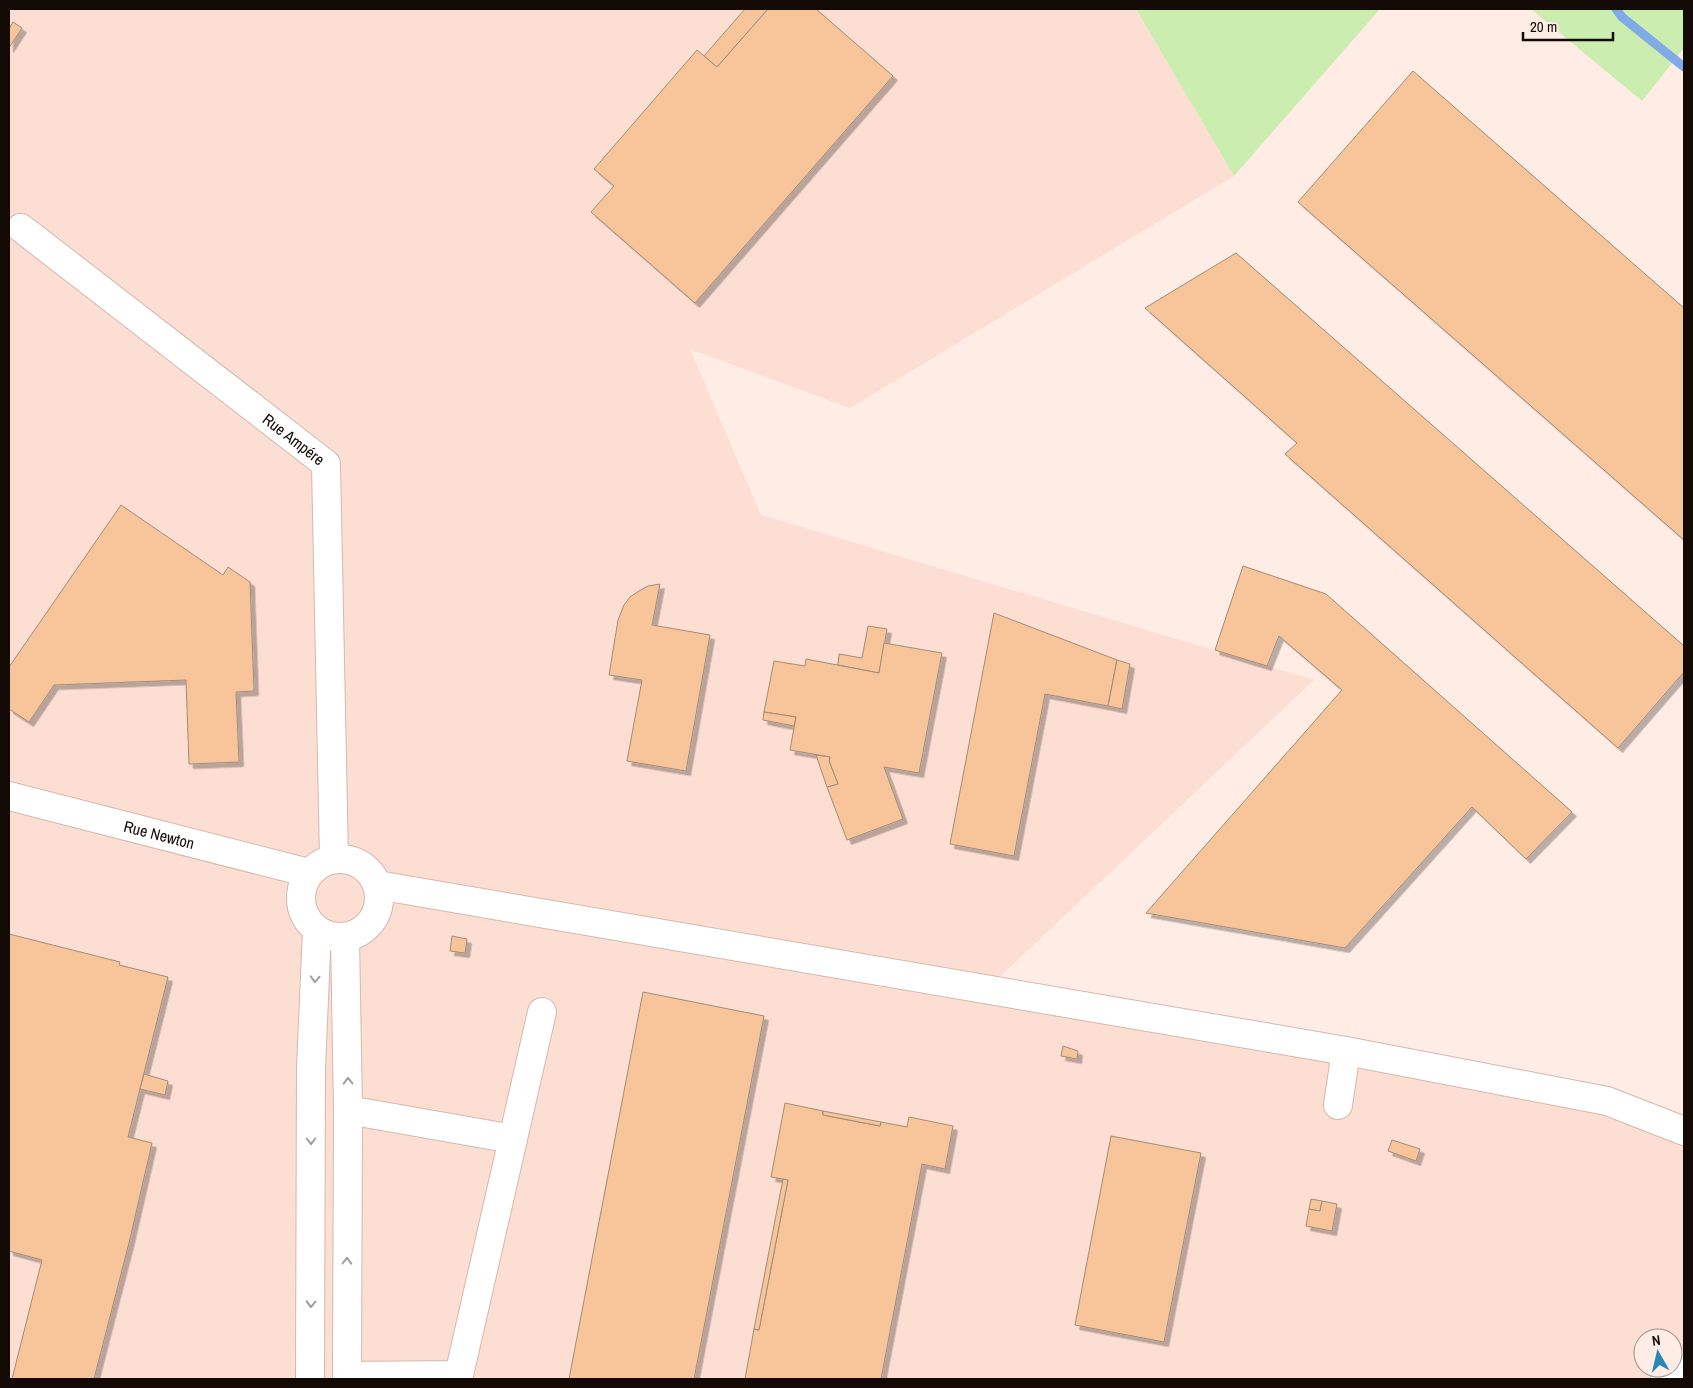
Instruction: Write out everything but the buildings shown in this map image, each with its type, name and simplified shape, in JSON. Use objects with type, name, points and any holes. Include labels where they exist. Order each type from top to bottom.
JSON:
[{"type":"street","name":"Rue Ampére","points":[[21,228],[326,464],[334,859]]},
{"type":"street","name":"Rue Newton","points":[[9,796],[309,874]]},
{"type":"street","points":[[334,859],[347,859],[358,863],[370,872],[377,885],[379,902],[375,914],[364,929],[345,937],[329,936],[317,930],[306,918],[301,904],[302,888],[309,874],[320,864],[334,859]]},
{"type":"street","points":[[377,885],[1346,1051],[1607,1101],[1684,1131]]},
{"type":"street","points":[[310,1379],[311,1068],[317,930]]},
{"type":"street","points":[[345,937],[348,1110],[347,1378],[459,1375],[542,1012]]},
{"type":"street","points":[[1338,1105],[1346,1051]]},
{"type":"street","points":[[348,1110],[513,1139]]},
{"type":"street","points":[[1665,1379],[1684,1363]]},
{"type":"shaded area","points":[[9,9],[1136,9],[1234,176],[850,408],[690,349],[761,515],[1314,680],[987,989],[1511,1072],[1684,1142],[1684,1379],[9,1379]]},
{"type":"green space","points":[[1136,9],[1380,9],[1234,176]]},
{"type":"green space","points":[[1531,9],[1684,9],[1684,48],[1642,101]]},
{"type":"waterway","points":[[1616,9],[1622,17],[1684,67]]}]
